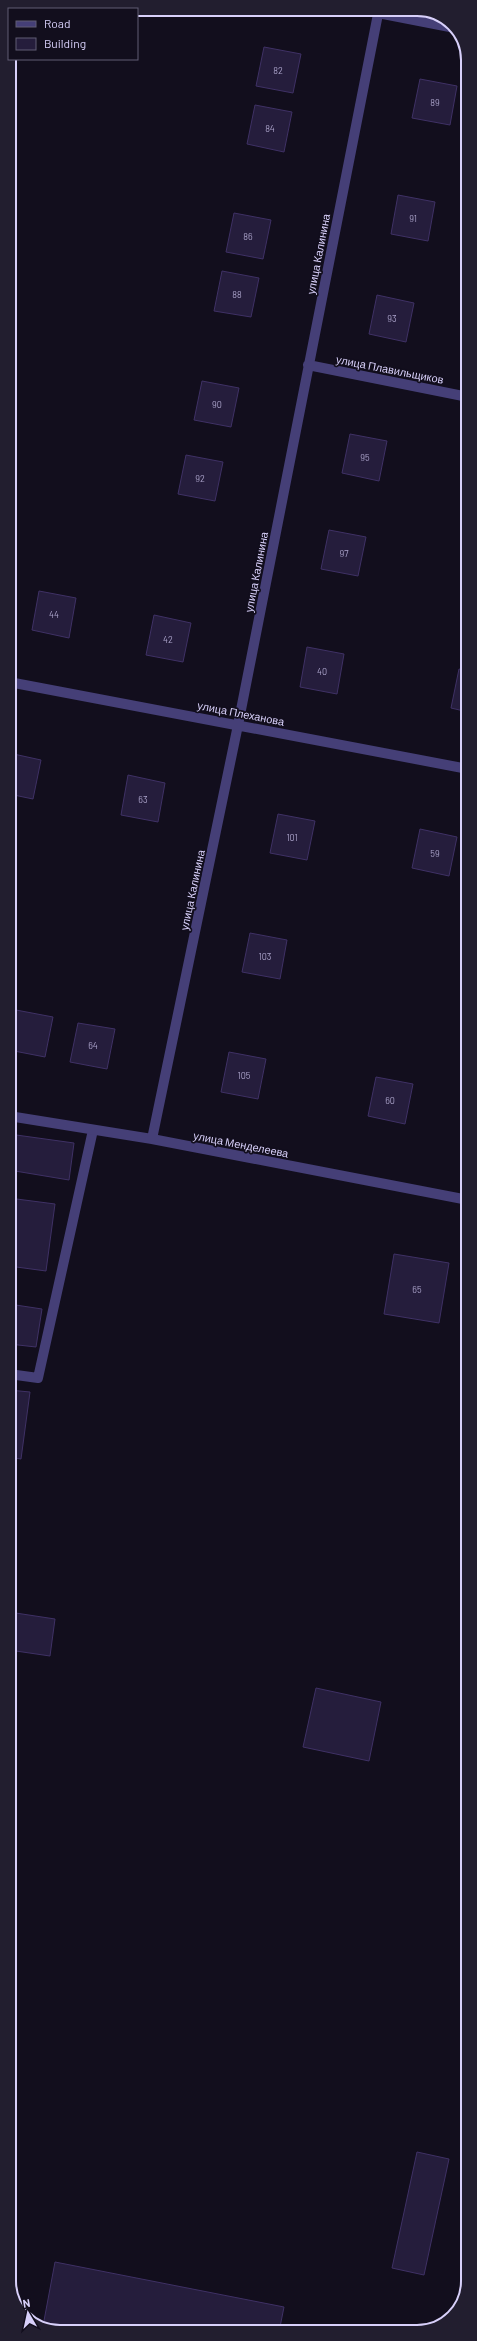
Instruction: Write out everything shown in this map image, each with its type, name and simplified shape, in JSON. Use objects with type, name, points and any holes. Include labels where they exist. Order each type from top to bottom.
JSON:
[{"type":"street","name":"улица Калинина","points":[[152,1139],[238,724],[378,16]]},
{"type":"street","points":[[401,16],[444,26]]},
{"type":"street","name":"улица Плавильщиков","points":[[308,365],[461,396]]},
{"type":"street","name":"улица Плеханова","points":[[16,683],[238,724],[461,768]]},
{"type":"street","name":"улица Менделеева","points":[[16,1117],[152,1139],[461,1199]]},
{"type":"street","points":[[16,1375],[38,1378],[93,1130]]},
{"type":"building","points":[[264,47],[301,54],[293,93],[256,86]]},
{"type":"building","points":[[420,79],[457,86],[450,125],[412,118]]},
{"type":"building","points":[[255,105],[292,112],[284,152],[247,144]]},
{"type":"building","points":[[398,195],[435,202],[428,241],[391,234]]},
{"type":"building","points":[[234,213],[271,220],[263,259],[226,252]]},
{"type":"building","points":[[222,271],[259,278],[251,317],[214,311]]},
{"type":"building","points":[[377,295],[414,303],[406,342],[369,334]]},
{"type":"building","points":[[202,381],[239,388],[231,427],[194,420]]},
{"type":"building","points":[[350,434],[387,441],[379,481],[342,473]]},
{"type":"building","points":[[186,455],[223,462],[215,501],[178,494]]},
{"type":"building","points":[[329,530],[366,537],[358,576],[321,569]]},
{"type":"building","points":[[39,591],[76,598],[69,638],[32,630]]},
{"type":"building","points":[[154,615],[191,623],[183,662],[146,655]]},
{"type":"building","points":[[307,647],[344,654],[337,694],[300,687]]},
{"type":"building","points":[[459,669],[461,669],[461,710],[451,708]]},
{"type":"building","points":[[16,755],[41,760],[33,799],[16,795]]},
{"type":"building","points":[[128,775],[165,783],[158,822],[121,815]]},
{"type":"building","points":[[278,814],[315,821],[307,860],[270,853]]},
{"type":"building","points":[[420,829],[457,837],[449,876],[412,868]]},
{"type":"building","points":[[250,933],[287,940],[280,979],[242,972]]},
{"type":"building","points":[[16,1010],[53,1017],[45,1057],[16,1051]]},
{"type":"building","points":[[78,1023],[115,1029],[107,1069],[70,1062]]},
{"type":"building","points":[[229,1052],[266,1059],[258,1099],[221,1092]]},
{"type":"building","points":[[376,1077],[413,1084],[405,1124],[368,1116]]},
{"type":"building","points":[[16,1135],[74,1143],[69,1180],[16,1171]]},
{"type":"building","points":[[16,1199],[55,1204],[46,1271],[16,1267]]},
{"type":"building","points":[[394,1254],[449,1263],[439,1323],[384,1314]]},
{"type":"building","points":[[16,1305],[42,1309],[36,1347],[16,1345]]},
{"type":"building","points":[[16,1391],[30,1392],[21,1459],[16,1458]]},
{"type":"building","points":[[16,1613],[55,1619],[50,1656],[16,1651]]},
{"type":"building","points":[[316,1688],[381,1702],[369,1761],[303,1747]]},
{"type":"building","points":[[417,2152],[449,2159],[424,2275],[392,2268]]},
{"type":"building","points":[[55,2262],[284,2307],[280,2325],[58,2325],[44,2322]]}]
